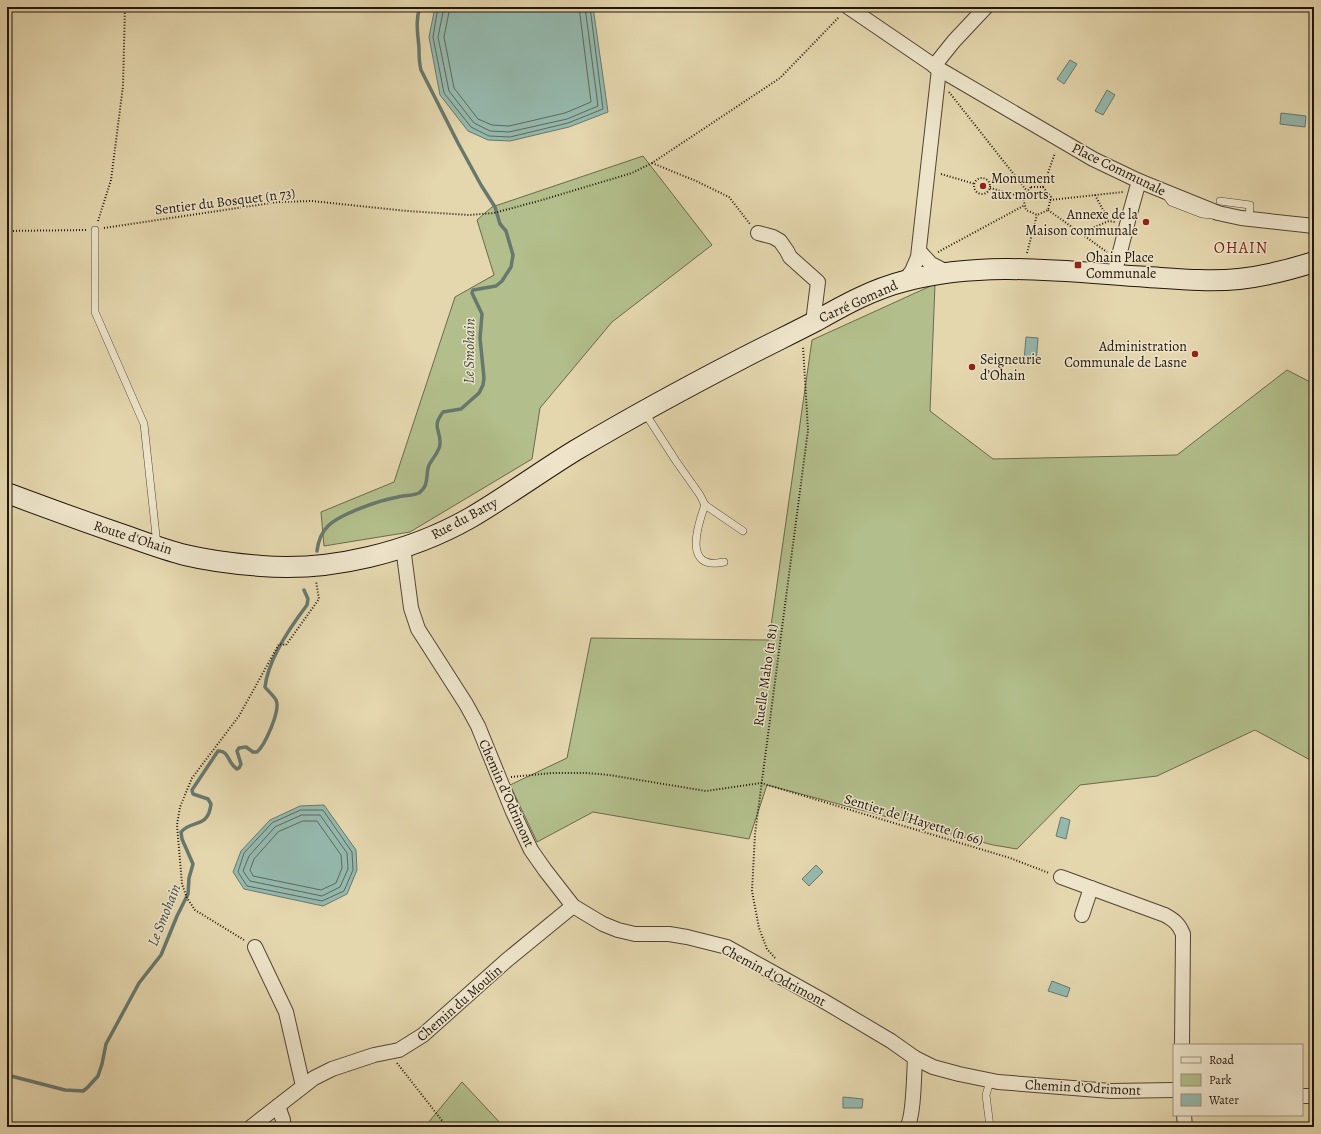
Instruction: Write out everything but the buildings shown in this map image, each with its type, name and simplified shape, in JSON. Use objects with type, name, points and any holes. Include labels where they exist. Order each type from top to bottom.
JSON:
[{"type":"main road","points":[[904,281],[947,272],[1000,268],[1116,267],[1220,280],[1254,277],[1306,265]]},
{"type":"main road","name":"Carré Gomand","points":[[767,346],[866,296],[904,281]]},
{"type":"main road","name":"Rue du Batty","points":[[263,567],[314,566],[356,560],[403,547],[441,532],[469,518],[569,454],[644,411],[767,346]]},
{"type":"main road","name":"Route d'Ohain","points":[[7,493],[59,513],[184,554],[263,567]]},
{"type":"street","name":"Place Communale","points":[[848,7],[937,71],[1100,162],[1138,186],[1219,207],[1248,219],[1314,226]]},
{"type":"street","points":[[904,281],[923,256],[928,171],[937,71],[954,41],[986,7]]},
{"type":"street","points":[[1116,267],[1126,225],[1138,186]]},
{"type":"street","name":"Carré Gomand","points":[[758,233],[773,237],[780,241],[790,257],[818,282],[807,325]]},
{"type":"street","points":[[923,256],[947,272]]},
{"type":"street","name":"Chemin d'Odrimont","points":[[403,547],[411,608],[418,629],[454,684],[475,720],[512,812],[531,850],[544,870],[573,906],[603,924],[618,930],[635,934],[669,934],[687,936],[727,947],[848,1015],[891,1041],[915,1058],[934,1067],[990,1081],[1110,1091],[1173,1090]]},
{"type":"street","points":[[1061,877],[1165,915],[1175,921],[1180,928],[1183,940],[1182,1044]]},
{"type":"street","points":[[1082,915],[1091,888]]},
{"type":"street","name":"Chemin du Moulin","points":[[251,1127],[314,1078],[332,1069],[399,1050],[423,1035],[507,960],[573,906]]},
{"type":"street","points":[[255,946],[286,1012],[303,1086]]},
{"type":"street","points":[[907,1127],[909,1125],[911,1113],[915,1058]]},
{"type":"street","points":[[1303,1096],[1314,1096]]},
{"type":"street","points":[[278,1106],[283,1120],[283,1127]]},
{"type":"street","points":[[1184,1116],[1185,1127]]},
{"type":"lane","points":[[95,230],[95,312],[144,424],[157,546]]},
{"type":"lane","points":[[644,411],[676,462],[700,495],[705,505],[743,531]]},
{"type":"lane","points":[[705,505],[698,526],[696,538],[697,551],[701,559],[706,563],[713,565],[724,562]]},
{"type":"lane","points":[[990,1081],[986,1095],[990,1127]]},
{"type":"path","points":[[95,230],[111,180],[123,86],[125,7]]},
{"type":"path","name":"Sentier du Bosquet (n 73)","points":[[7,231],[95,230],[278,202],[312,201],[407,212],[461,215],[494,213],[632,173],[652,163],[780,78],[848,7]]},
{"type":"path","points":[[937,71],[1028,191]]},
{"type":"path","points":[[1043,188],[1060,140]]},
{"type":"path","points":[[652,163],[696,181],[729,197],[758,233]]},
{"type":"path","points":[[928,171],[974,184]]},
{"type":"path","points":[[978,179],[986,179],[990,183],[990,188],[988,192],[980,194],[976,191],[974,184],[978,179]]},
{"type":"path","points":[[1050,200],[1095,195],[1138,186]]},
{"type":"path","points":[[990,188],[1023,197]]},
{"type":"path","points":[[1023,197],[1031,188],[1043,188],[1051,197],[1048,210]]},
{"type":"path","points":[[1095,195],[1109,221]]},
{"type":"path","points":[[1023,197],[1026,210],[1037,215],[1048,210]]},
{"type":"path","points":[[923,256],[937,252],[1025,205]]},
{"type":"path","points":[[1048,210],[1080,233],[1116,267]]},
{"type":"path","points":[[1023,269],[1037,215]]},
{"type":"path","points":[[1080,233],[1109,221],[1126,225]]},
{"type":"path","name":"Ruelle Maho (n 81)","points":[[776,959],[767,949],[759,928],[752,891],[755,834],[761,784],[808,430],[807,325]]},
{"type":"path","points":[[255,946],[195,910],[187,898],[182,884],[177,825],[180,807],[192,778],[239,716],[280,643],[286,645],[319,599],[314,566]]},
{"type":"path","points":[[498,778],[552,772],[587,773],[706,791],[761,784]]},
{"type":"path","name":"Sentier de l'Hayette (n 66)","points":[[761,784],[1010,858],[1061,877]]},
{"type":"path","points":[[386,1053],[397,1064],[447,1127]]},
{"type":"green space","points":[[643,156],[712,245],[612,322],[540,408],[532,459],[410,532],[324,546],[321,512],[394,482],[455,297],[494,275],[477,220],[492,207]]},
{"type":"green space","points":[[935,284],[930,411],[993,459],[1177,455],[1287,370],[1314,384],[1314,762],[1255,730],[1157,776],[1080,785],[1017,849],[993,845],[767,785],[749,839],[593,812],[537,842],[510,785],[567,758],[591,638],[769,640],[812,340]]},
{"type":"green space","points":[[462,1082],[504,1127],[427,1127],[427,1124]]},
{"type":"water","points":[[435,7],[593,7],[608,112],[569,127],[510,141],[488,140],[468,131],[440,95],[429,37]]},
{"type":"water","points":[[1070,60],[1077,64],[1064,84],[1057,79]]},
{"type":"water","points":[[1107,90],[1115,95],[1103,115],[1095,111]]},
{"type":"water","points":[[1281,113],[1306,116],[1305,127],[1280,124]]},
{"type":"water","points":[[1026,337],[1038,338],[1036,363],[1024,361]]},
{"type":"water","points":[[324,805],[356,850],[357,870],[347,894],[323,906],[244,889],[233,872],[241,851],[270,820],[300,806]]},
{"type":"water","points":[[1061,817],[1070,820],[1066,839],[1056,836]]},
{"type":"water","points":[[816,865],[823,872],[809,886],[802,879]]},
{"type":"water","points":[[1052,981],[1070,988],[1067,997],[1048,991]]},
{"type":"water","points":[[843,1097],[863,1099],[862,1108],[843,1108]]},
{"type":"waterway","name":"Le Smohain","points":[[317,551],[323,532],[334,521],[371,504],[400,496],[417,494],[425,487],[429,465],[440,447],[440,439],[437,428],[439,417],[443,412],[461,409],[479,393],[483,385],[484,378],[480,338],[482,314],[472,293],[473,290],[496,286],[502,281],[511,267],[513,255],[506,231],[500,224],[495,207],[458,143],[421,70],[417,28],[418,12],[420,7]]},
{"type":"waterway","name":"Le Smohain","points":[[7,1075],[65,1090],[83,1091],[98,1076],[106,1044],[139,983],[161,955],[188,894],[189,878],[193,864],[182,839],[181,832],[207,817],[211,804],[208,799],[193,794],[192,790],[218,751],[222,751],[237,769],[241,764],[237,751],[239,748],[246,747],[253,752],[257,752],[264,742],[274,719],[277,705],[275,698],[265,687],[267,677],[275,655],[281,644],[307,605],[308,599],[304,590]]},
{"type":"place","name":"Monument aux morts","points":[[983,186]]},
{"type":"place","name":"Annexe de la Maison communale","points":[[1146,222]]},
{"type":"place","name":"Ohain Place Communale","points":[[1078,265]]},
{"type":"place","name":"Administration Communale de Lasne","points":[[1195,354]]},
{"type":"place","name":"Seigneurie d’Ohain","points":[[972,367]]},
{"type":"district","name":"OHAIN","points":[[1241,247]]}]
